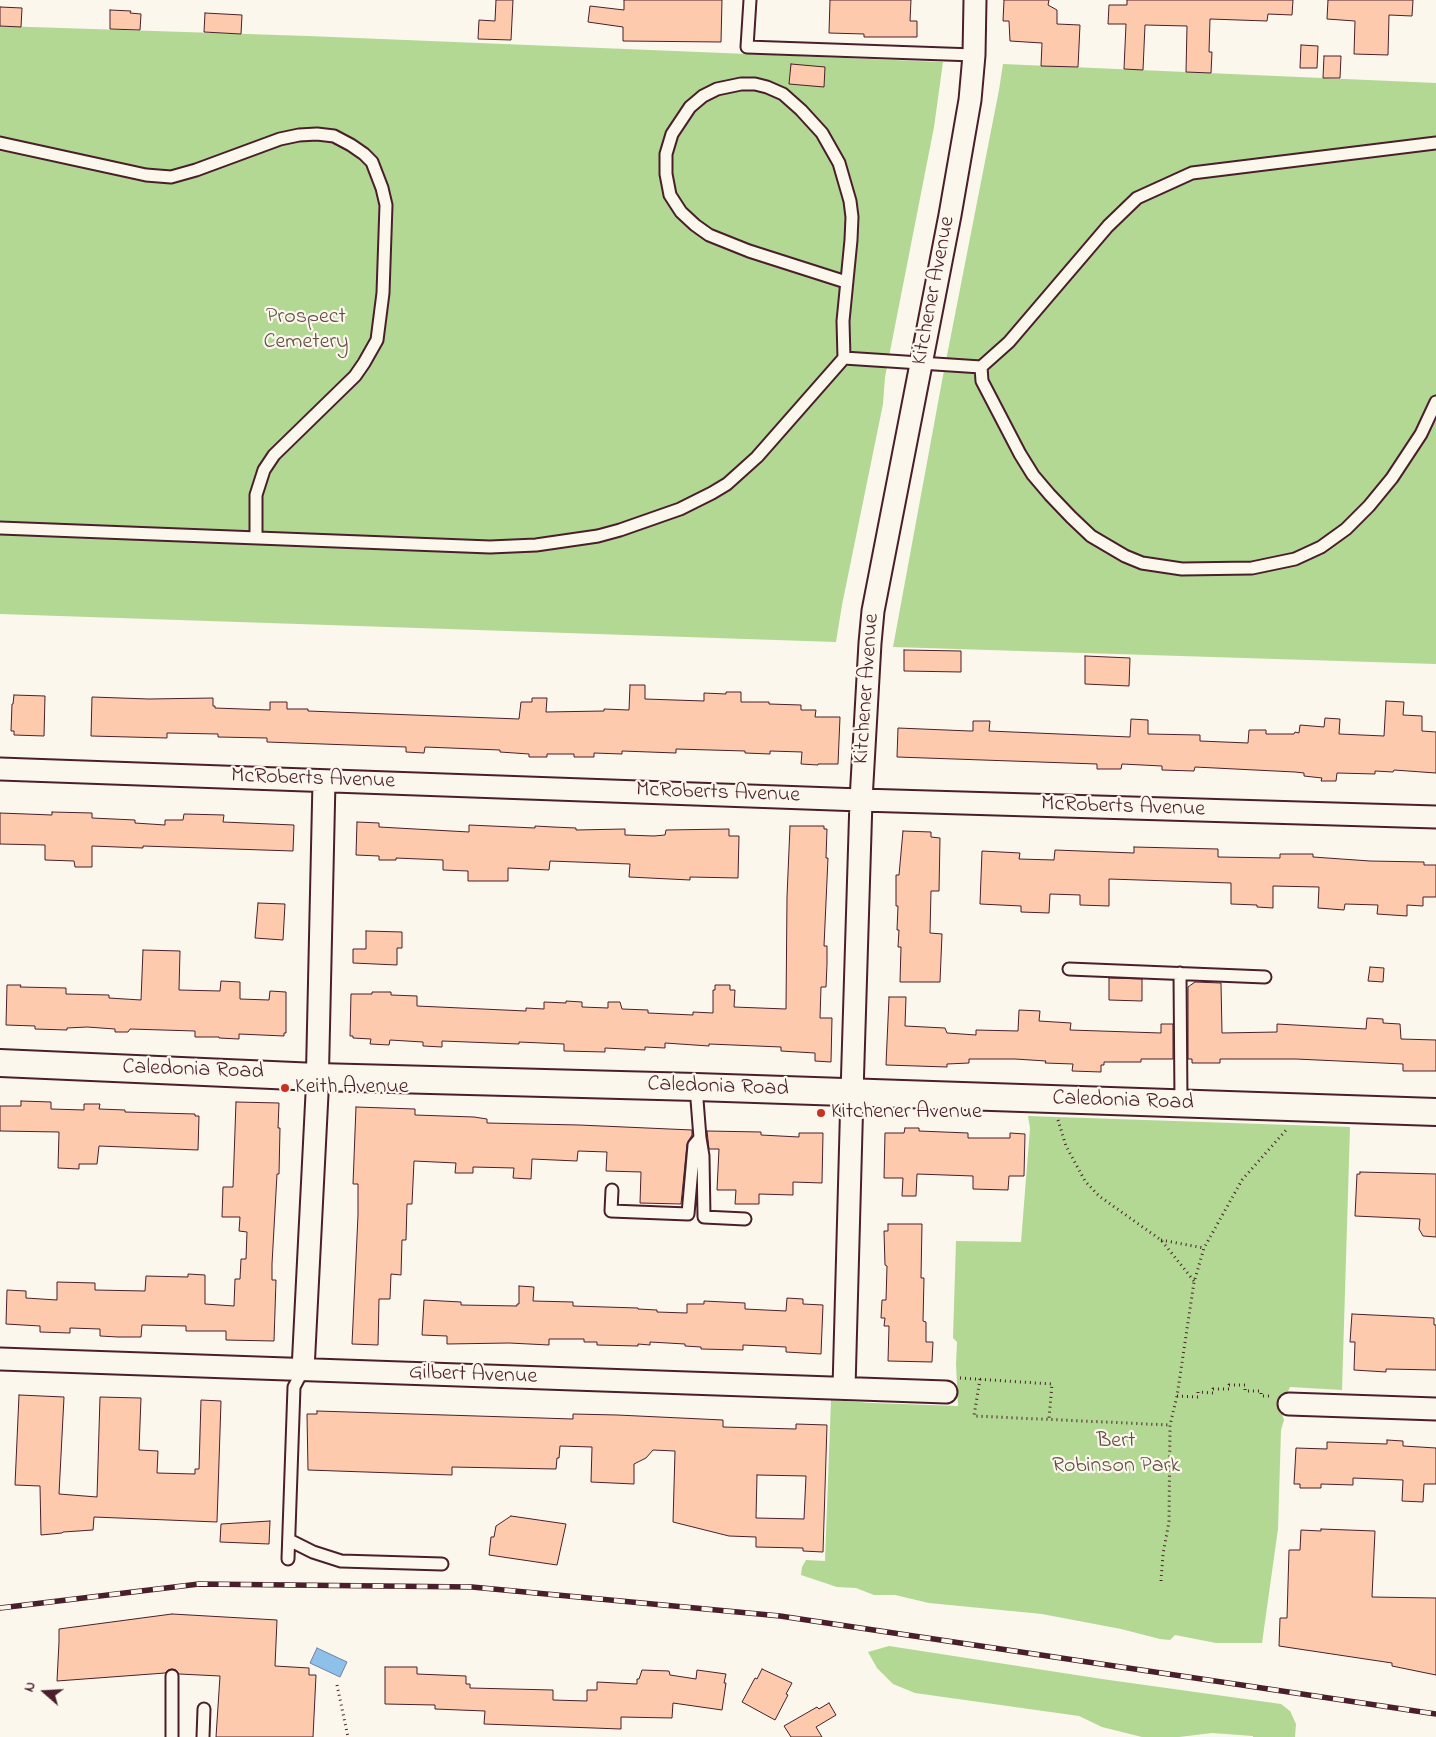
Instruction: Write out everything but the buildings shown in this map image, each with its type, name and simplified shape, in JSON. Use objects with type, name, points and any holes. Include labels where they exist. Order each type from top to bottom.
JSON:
[{"type":"street","name":"Kitchener Avenue","points":[[844,1388],[862,800],[873,610],[950,215],[970,100],[974,55],[975,0]]},
{"type":"street","name":"McRoberts Avenue","points":[[0,769],[862,800],[1436,817]]},
{"type":"street","points":[[303,1370],[317,1077],[324,781]]},
{"type":"street","name":"Caledonia Road","points":[[0,1063],[317,1077],[696,1087],[1436,1112]]},
{"type":"street","name":"Gilbert Avenue","points":[[0,1359],[946,1392]]},
{"type":"street","points":[[1283,1400],[1436,1409]]},
{"type":"lane","points":[[750,0],[747,47],[974,55]]},
{"type":"lane","points":[[0,528],[490,547],[536,545],[598,536],[620,530],[696,502],[727,484],[773,440],[844,358],[843,321],[852,218],[850,201],[839,163],[831,147],[817,128],[783,94],[755,84],[741,84],[717,90],[703,96],[690,107],[672,134],[666,154],[666,174],[670,195],[681,212],[709,235],[748,251],[846,282]]},
{"type":"lane","points":[[0,144],[146,174],[171,177],[196,170],[280,139],[317,134],[334,136],[351,145],[372,162],[386,205],[383,245],[383,293],[376,340],[368,357],[355,376],[274,455],[264,470],[256,495],[256,538]]},
{"type":"lane","points":[[844,358],[981,368],[1009,342],[1108,226],[1137,198],[1192,173],[1436,143]]},
{"type":"lane","points":[[981,368],[982,381],[1020,454],[1039,482],[1071,517],[1092,536],[1125,556],[1142,563],[1182,569],[1252,568],[1296,559],[1322,547],[1369,506],[1392,478],[1422,434],[1436,402]]},
{"type":"lane","points":[[1068,969],[1265,977]]},
{"type":"lane","points":[[1180,973],[1181,1103]]},
{"type":"lane","points":[[696,1087],[703,1156],[704,1217],[745,1219]]},
{"type":"lane","points":[[612,1190],[611,1211],[688,1214],[694,1145],[700,1138]]},
{"type":"lane","points":[[288,1558],[294,1386],[303,1370]]},
{"type":"lane","points":[[289,1540],[313,1552],[341,1560],[442,1564]]},
{"type":"lane","points":[[172,1676],[172,1737]]},
{"type":"lane","points":[[203,1737],[204,1709]]},
{"type":"path","points":[[1161,1581],[1163,1554],[1169,1522],[1170,1425],[1177,1396],[1194,1282],[1204,1248],[1242,1180],[1307,1108]]},
{"type":"path","points":[[1056,1115],[1066,1146],[1085,1181],[1099,1196],[1161,1240],[1194,1282]]},
{"type":"path","points":[[1161,1240],[1204,1248]]},
{"type":"path","points":[[946,1392],[948,1377],[1052,1384],[1049,1419]]},
{"type":"path","points":[[980,1379],[974,1416],[1170,1425]]},
{"type":"path","points":[[1177,1396],[1198,1397],[1198,1392],[1213,1393],[1213,1389],[1229,1389],[1229,1385],[1245,1385],[1245,1391],[1261,1391],[1261,1396],[1283,1400]]},
{"type":"path","points":[[337,1685],[348,1737]]},
{"type":"green space","name":"Prospect Cemetery","points":[[0,26],[308,36],[943,62],[934,127],[885,377],[883,404],[836,642],[0,614]]},
{"type":"green space","points":[[1003,64],[1436,83],[1436,664],[893,647]]},
{"type":"green space","name":"Bert Robinson Park","points":[[1028,1116],[1350,1127],[1342,1390],[1290,1387],[1280,1408],[1284,1420],[1281,1430],[1278,1529],[1262,1643],[1216,1643],[1175,1635],[1170,1640],[1160,1639],[1121,1629],[1042,1614],[929,1603],[895,1595],[874,1595],[856,1588],[837,1587],[801,1575],[802,1567],[806,1560],[825,1561],[831,1400],[958,1406],[957,1342],[953,1338],[956,1241],[1021,1242],[1030,1128]]},
{"type":"green space","points":[[889,1646],[1281,1704],[1290,1711],[1296,1724],[1295,1737],[1253,1737],[1212,1733],[1179,1737],[1142,1737],[1102,1727],[1079,1716],[915,1693],[893,1684],[877,1668],[868,1652]]},
{"type":"water","points":[[317,1648],[347,1662],[340,1677],[310,1663]]},
{"type":"railway","points":[[0,1608],[199,1584],[472,1587],[780,1616],[1436,1714]]},
{"type":"place","name":"Keith Avenue","points":[[285,1088]]},
{"type":"place","name":"Kitchener Avenue","points":[[821,1113]]}]
